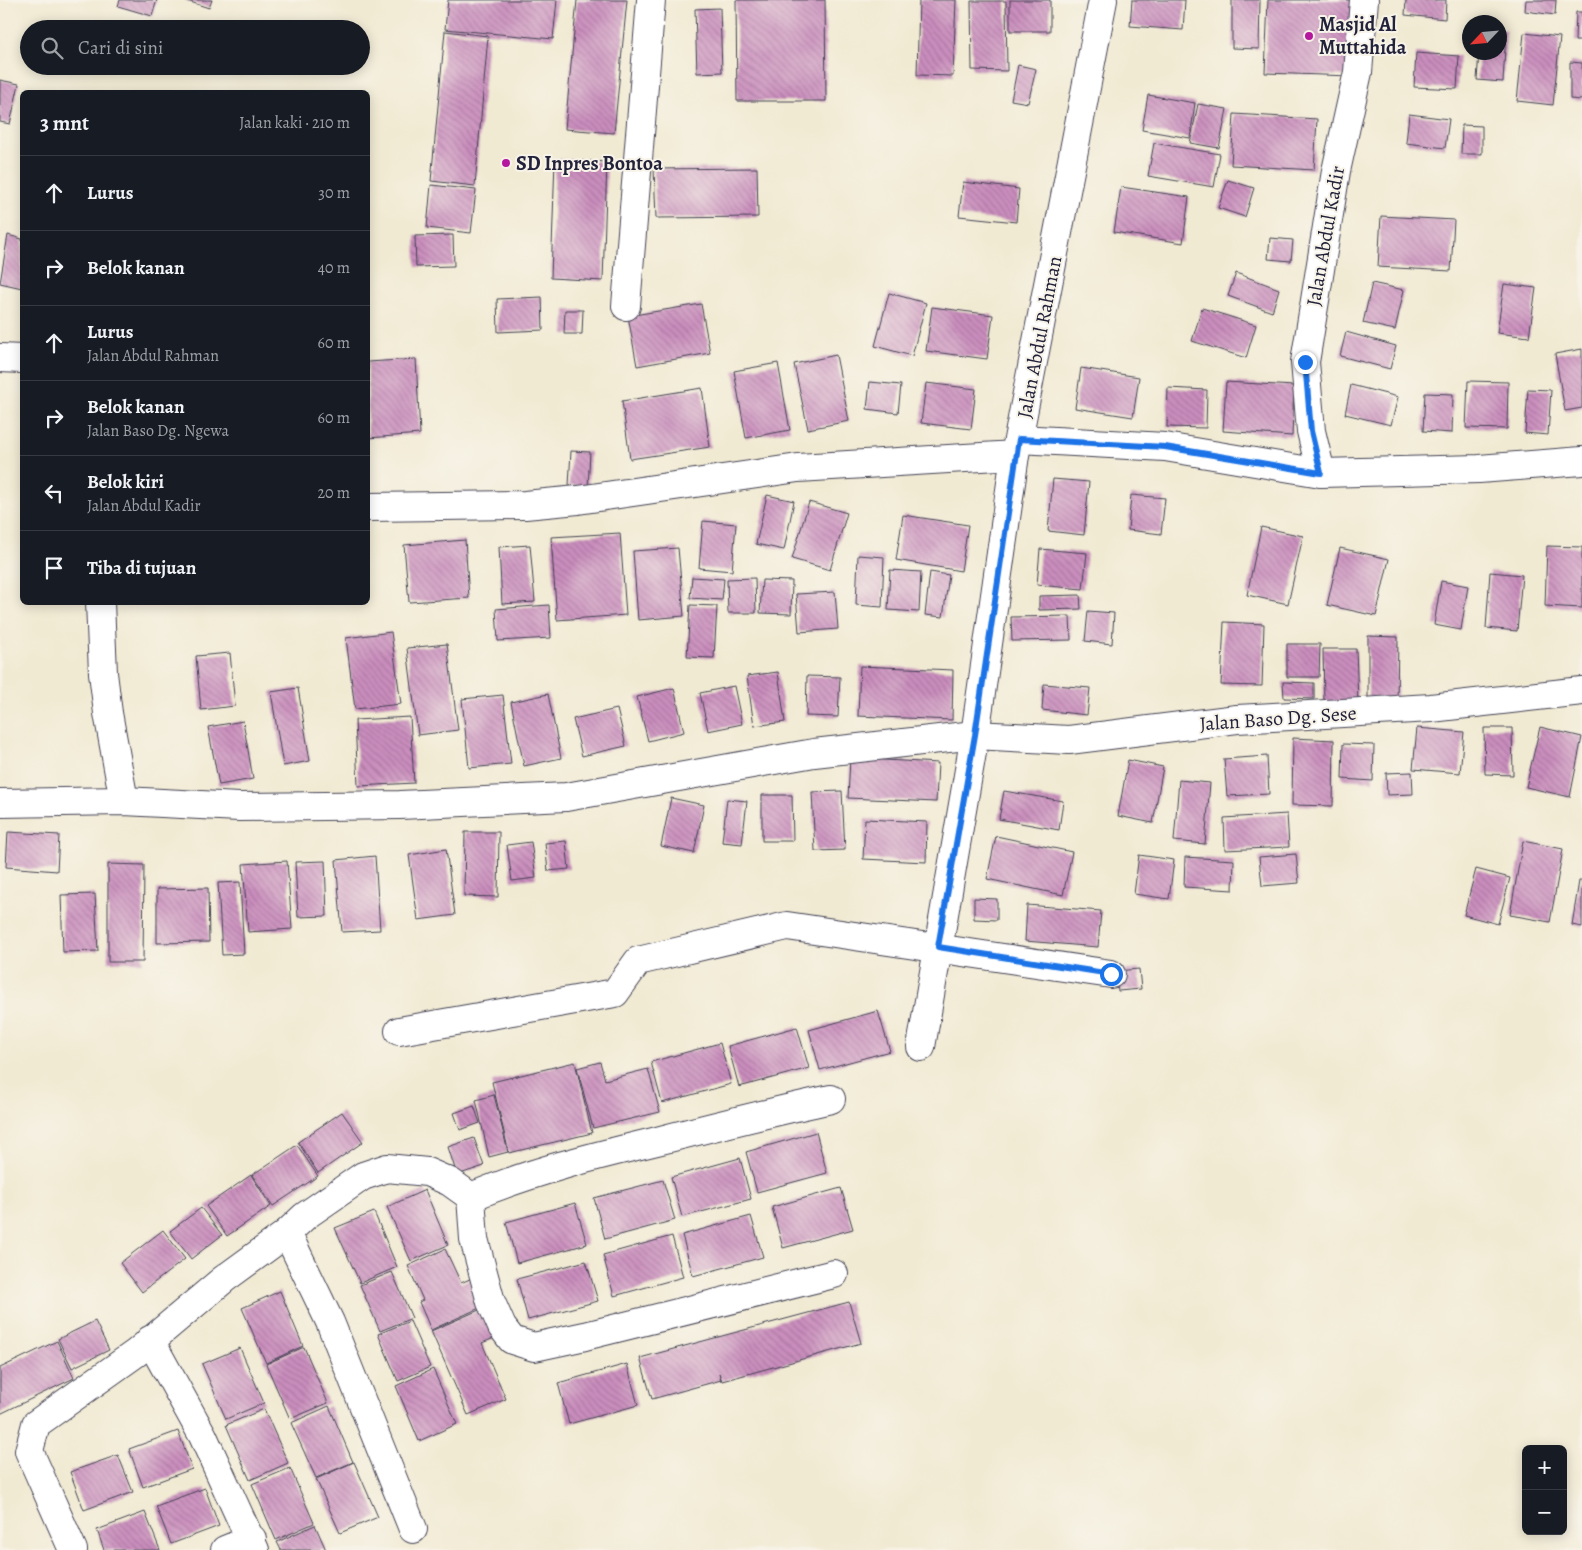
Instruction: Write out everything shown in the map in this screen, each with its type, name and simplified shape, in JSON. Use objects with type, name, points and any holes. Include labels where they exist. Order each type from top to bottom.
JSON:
[{"type":"street","points":[[626,306],[651,0]]},
{"type":"street","name":"Jalan Abdul Rahman","points":[[920,1047],[975,735],[1017,447],[1103,0]]},
{"type":"street","name":"Jalan Abdul Kadir","points":[[1321,473],[1311,431],[1305,362],[1336,171],[1358,72],[1364,0]]},
{"type":"street","points":[[0,358],[20,359]]},
{"type":"street","points":[[370,507],[525,505],[578,500],[798,468],[1017,447],[1165,447],[1321,473],[1479,469],[1582,461]]},
{"type":"street","points":[[100,605],[106,697],[124,801]]},
{"type":"street","name":"Jalan Baso Dg. Sese","points":[[0,803],[124,801],[239,808],[400,805],[566,797],[814,753],[975,735],[1070,740],[1237,719],[1431,708],[1582,691]]},
{"type":"street","points":[[398,1031],[615,993],[638,961],[787,926],[1111,974]]},
{"type":"street","points":[[471,1197],[511,1180],[588,1158],[773,1112],[831,1100]]},
{"type":"street","points":[[73,1550],[30,1451],[36,1424],[136,1353],[224,1279],[287,1233],[305,1216],[363,1176],[386,1168],[427,1172],[450,1182],[471,1197]]},
{"type":"street","points":[[471,1197],[474,1239],[491,1302],[502,1326],[512,1340],[534,1347],[834,1274]]},
{"type":"street","points":[[287,1233],[330,1322],[413,1529]]},
{"type":"street","points":[[150,1340],[203,1436],[254,1545],[225,1550]]},
{"type":"building","points":[[120,0],[157,0],[152,16],[118,6]]},
{"type":"building","points":[[184,0],[212,0],[209,8]]},
{"type":"building","points":[[448,0],[557,0],[553,39],[445,29]]},
{"type":"building","points":[[577,0],[627,0],[614,133],[565,129]]},
{"type":"building","points":[[736,0],[825,0],[826,101],[737,101]]},
{"type":"building","points":[[919,0],[956,0],[953,76],[917,75]]},
{"type":"building","points":[[1010,0],[1050,0],[1050,31],[1010,31]]},
{"type":"building","points":[[1132,0],[1185,0],[1183,30],[1130,26]]},
{"type":"building","points":[[1232,0],[1260,0],[1259,49],[1232,48]]},
{"type":"building","name":"Masjid Al Muttahida","points":[[1268,0],[1353,0],[1351,76],[1265,73]]},
{"type":"building","points":[[1406,0],[1446,0],[1445,19],[1405,15]]},
{"type":"building","points":[[1526,0],[1556,0],[1555,15],[1525,11]]},
{"type":"building","points":[[971,1],[1006,1],[1007,71],[972,70]]},
{"type":"building","points":[[720,8],[722,72],[697,73],[695,9]]},
{"type":"building","points":[[1576,12],[1582,12],[1582,41],[1575,41]]},
{"type":"building","points":[[445,31],[488,36],[475,186],[431,181]]},
{"type":"building","points":[[1524,33],[1560,37],[1553,105],[1517,101]]},
{"type":"building","points":[[1416,53],[1459,56],[1457,89],[1414,87]]},
{"type":"building","points":[[1478,60],[1504,60],[1503,82],[1477,80]]},
{"type":"building","points":[[1570,62],[1582,63],[1582,100],[1570,99]]},
{"type":"building","points":[[1018,65],[1036,69],[1028,103],[1011,100]]},
{"type":"building","points":[[0,80],[19,84],[10,124],[0,122]]},
{"type":"building","points":[[1148,95],[1195,103],[1190,138],[1142,130]]},
{"type":"building","points":[[1198,104],[1227,109],[1219,148],[1190,143]]},
{"type":"building","points":[[1234,114],[1317,119],[1314,170],[1231,165]]},
{"type":"building","points":[[1409,114],[1449,119],[1445,148],[1406,143]]},
{"type":"building","points":[[1462,125],[1482,126],[1482,154],[1461,154]]},
{"type":"building","points":[[1154,143],[1220,154],[1214,187],[1148,176]]},
{"type":"building","points":[[555,159],[607,162],[603,281],[551,278]]},
{"type":"building","points":[[757,168],[758,217],[656,218],[654,169]]},
{"type":"building","points":[[1228,180],[1254,188],[1245,217],[1218,208]]},
{"type":"building","points":[[963,182],[1019,189],[1016,222],[959,216]]},
{"type":"building","points":[[431,185],[476,190],[471,233],[427,228]]},
{"type":"building","points":[[1121,187],[1189,197],[1183,243],[1114,232]]},
{"type":"building","points":[[1381,216],[1454,220],[1451,271],[1378,267]]},
{"type":"building","points":[[8,235],[20,238],[20,288],[0,283]]},
{"type":"building","points":[[453,235],[454,266],[416,267],[415,236]]},
{"type":"building","points":[[1270,238],[1293,240],[1291,261],[1268,259]]},
{"type":"building","points":[[1236,273],[1279,289],[1272,312],[1228,296]]},
{"type":"building","points":[[1372,283],[1404,290],[1395,330],[1363,323]]},
{"type":"building","points":[[1504,284],[1536,288],[1529,337],[1497,333]]},
{"type":"building","points":[[889,293],[926,303],[912,356],[875,346]]},
{"type":"building","points":[[542,297],[543,330],[498,332],[497,299]]},
{"type":"building","points":[[701,304],[710,353],[637,366],[628,316]]},
{"type":"building","points":[[932,307],[993,315],[987,359],[926,351]]},
{"type":"building","points":[[1202,308],[1256,325],[1246,358],[1192,341]]},
{"type":"building","points":[[565,310],[583,310],[582,334],[564,334]]},
{"type":"building","points":[[1346,332],[1396,346],[1390,369],[1340,356]]},
{"type":"building","points":[[1582,349],[1582,408],[1565,411],[1555,354]]},
{"type":"building","points":[[836,355],[849,421],[808,429],[794,364]]},
{"type":"building","points":[[416,359],[420,434],[370,438],[370,362]]},
{"type":"building","points":[[778,363],[790,430],[746,438],[734,371]]},
{"type":"building","points":[[1081,368],[1139,377],[1133,417],[1075,408]]},
{"type":"building","points":[[1468,381],[1508,382],[1507,429],[1466,428]]},
{"type":"building","points":[[870,382],[901,385],[898,413],[867,409]]},
{"type":"building","points":[[1226,382],[1294,386],[1292,436],[1223,431]]},
{"type":"building","points":[[926,383],[976,389],[971,429],[921,423]]},
{"type":"building","points":[[1351,385],[1398,397],[1391,425],[1345,414]]},
{"type":"building","points":[[702,388],[710,447],[630,459],[622,401]]},
{"type":"building","points":[[1168,388],[1207,390],[1206,428],[1167,427]]},
{"type":"building","points":[[1528,389],[1551,390],[1548,435],[1525,433]]},
{"type":"building","points":[[1425,393],[1453,394],[1452,433],[1423,431]]},
{"type":"building","points":[[571,451],[590,452],[588,487],[569,485]]},
{"type":"building","points":[[1053,479],[1089,482],[1084,535],[1048,531]]},
{"type":"building","points":[[767,495],[794,501],[784,550],[756,544]]},
{"type":"building","points":[[1131,495],[1165,498],[1161,534],[1128,530]]},
{"type":"building","points":[[809,502],[847,513],[830,570],[792,559]]},
{"type":"building","points":[[903,515],[968,525],[961,571],[896,560]]},
{"type":"building","points":[[703,521],[736,524],[732,571],[699,568]]},
{"type":"building","points":[[1261,527],[1303,536],[1288,604],[1247,595]]},
{"type":"building","points":[[620,533],[626,615],[557,620],[551,537]]},
{"type":"building","points":[[465,540],[469,598],[409,602],[404,545]]},
{"type":"building","points":[[530,545],[535,602],[502,604],[499,547]]},
{"type":"building","points":[[1547,546],[1582,547],[1582,608],[1545,606]]},
{"type":"building","points":[[678,548],[684,616],[638,620],[633,551]]},
{"type":"building","points":[[1340,548],[1389,559],[1376,616],[1327,605]]},
{"type":"building","points":[[1040,549],[1087,553],[1083,589],[1037,585]]},
{"type":"building","points":[[858,555],[884,557],[882,607],[856,605]]},
{"type":"building","points":[[890,570],[921,572],[919,612],[888,610]]},
{"type":"building","points":[[930,572],[949,575],[943,617],[925,615]]},
{"type":"building","points":[[1490,572],[1522,575],[1517,631],[1486,628]]},
{"type":"building","points":[[692,577],[724,579],[722,600],[690,598]]},
{"type":"building","points":[[755,578],[756,613],[728,613],[727,579]]},
{"type":"building","points":[[762,580],[792,581],[791,614],[760,613]]},
{"type":"building","points":[[1441,581],[1468,586],[1461,630],[1434,625]]},
{"type":"building","points":[[835,592],[838,629],[799,632],[796,594]]},
{"type":"building","points":[[1080,595],[1081,609],[1039,610],[1039,596]]},
{"type":"building","points":[[549,605],[551,638],[498,641],[496,609]]},
{"type":"building","points":[[690,605],[717,606],[714,658],[687,657]]},
{"type":"building","points":[[1088,611],[1114,613],[1112,644],[1085,641]]},
{"type":"building","points":[[1070,616],[1071,640],[1012,641],[1011,617]]},
{"type":"building","points":[[1224,622],[1264,624],[1262,686],[1221,685]]},
{"type":"building","points":[[391,632],[401,704],[355,709],[346,638]]},
{"type":"building","points":[[1368,636],[1398,637],[1397,701],[1368,701]]},
{"type":"building","points":[[447,644],[458,730],[418,735],[407,648]]},
{"type":"building","points":[[1287,644],[1320,644],[1319,677],[1287,677]]},
{"type":"building","points":[[1323,649],[1356,649],[1358,702],[1324,702]]},
{"type":"building","points":[[230,653],[235,706],[201,710],[196,656]]},
{"type":"building","points":[[860,666],[953,670],[952,720],[858,716]]},
{"type":"building","points":[[778,672],[785,722],[754,726],[747,676]]},
{"type":"building","points":[[807,676],[840,677],[838,717],[806,716]]},
{"type":"building","points":[[1283,682],[1314,683],[1314,699],[1284,698]]},
{"type":"building","points":[[1044,684],[1090,688],[1087,715],[1042,710]]},
{"type":"building","points":[[734,686],[742,724],[708,731],[700,693]]},
{"type":"building","points":[[298,688],[310,761],[283,766],[271,692]]},
{"type":"building","points":[[674,688],[684,732],[648,741],[637,697]]},
{"type":"building","points":[[548,694],[561,758],[524,766],[511,702]]},
{"type":"building","points":[[503,695],[511,764],[469,768],[462,699]]},
{"type":"building","points":[[617,709],[626,746],[582,756],[573,719]]},
{"type":"building","points":[[410,717],[414,783],[358,786],[355,720]]},
{"type":"building","points":[[243,721],[253,779],[219,785],[208,727]]},
{"type":"building","points":[[1540,727],[1582,737],[1570,797],[1526,787]]},
{"type":"building","points":[[1417,728],[1464,732],[1460,773],[1413,769]]},
{"type":"building","points":[[1484,728],[1512,728],[1513,775],[1485,774]]},
{"type":"building","points":[[1293,738],[1334,740],[1333,806],[1292,805]]},
{"type":"building","points":[[1343,744],[1374,745],[1373,781],[1342,779]]},
{"type":"building","points":[[1267,756],[1269,794],[1227,796],[1224,759]]},
{"type":"building","points":[[850,758],[938,763],[936,802],[848,798]]},
{"type":"building","points":[[1128,760],[1163,767],[1153,823],[1118,816]]},
{"type":"building","points":[[1412,772],[1413,794],[1387,795],[1386,773]]},
{"type":"building","points":[[1179,780],[1210,783],[1205,844],[1174,841]]},
{"type":"building","points":[[842,791],[845,850],[815,851],[812,792]]},
{"type":"building","points":[[1004,791],[1063,801],[1059,830],[999,819]]},
{"type":"building","points":[[762,795],[792,795],[793,841],[762,841]]},
{"type":"building","points":[[671,798],[704,805],[694,853],[661,846]]},
{"type":"building","points":[[727,799],[747,801],[742,844],[722,842]]},
{"type":"building","points":[[1287,814],[1289,847],[1225,850],[1224,818]]},
{"type":"building","points":[[865,819],[927,822],[926,862],[863,859]]},
{"type":"building","points":[[8,832],[59,835],[57,871],[6,867]]},
{"type":"building","points":[[465,832],[499,832],[498,897],[464,896]]},
{"type":"building","points":[[996,836],[1072,852],[1063,895],[987,879]]},
{"type":"building","points":[[566,841],[569,869],[548,871],[545,843]]},
{"type":"building","points":[[1523,841],[1563,849],[1550,922],[1510,915]]},
{"type":"building","points":[[531,842],[536,878],[512,881],[507,845]]},
{"type":"building","points":[[446,849],[455,915],[418,920],[409,855]]},
{"type":"building","points":[[1296,854],[1299,883],[1262,886],[1259,857]]},
{"type":"building","points":[[1139,855],[1174,860],[1169,899],[1134,894]]},
{"type":"building","points":[[375,856],[380,930],[342,932],[336,860]]},
{"type":"building","points":[[1185,857],[1234,860],[1233,890],[1184,887]]},
{"type":"building","points":[[287,861],[292,929],[248,932],[243,864]]},
{"type":"building","points":[[325,861],[327,916],[298,917],[295,862]]},
{"type":"building","points":[[108,864],[144,865],[143,962],[108,962]]},
{"type":"building","points":[[1476,869],[1510,878],[1498,924],[1464,915]]},
{"type":"building","points":[[1579,881],[1582,881],[1582,927],[1572,925]]},
{"type":"building","points":[[240,882],[244,954],[222,955],[218,883]]},
{"type":"building","points":[[208,888],[209,942],[157,943],[157,889]]},
{"type":"building","points":[[95,894],[98,951],[63,952],[61,895]]},
{"type":"building","points":[[974,898],[997,899],[997,920],[974,919]]},
{"type":"building","points":[[1027,905],[1101,911],[1098,947],[1025,941]]},
{"type":"building","points":[[1139,969],[1141,989],[1118,991],[1116,971]]},
{"type":"building","points":[[878,1011],[890,1051],[820,1070],[809,1030]]},
{"type":"building","points":[[797,1027],[809,1068],[739,1087],[728,1046]]},
{"type":"building","points":[[720,1043],[731,1084],[662,1103],[651,1062]]},
{"type":"building","points":[[575,1062],[592,1133],[509,1153],[492,1082]]},
{"type":"building","points":[[600,1062],[605,1080],[648,1069],[660,1112],[593,1128],[577,1068]]},
{"type":"building","points":[[494,1095],[508,1152],[489,1157],[476,1100]]},
{"type":"building","points":[[474,1106],[480,1123],[460,1130],[454,1113]]},
{"type":"building","points":[[342,1112],[363,1142],[318,1173],[298,1142]]},
{"type":"building","points":[[816,1132],[827,1173],[757,1192],[746,1152]]},
{"type":"building","points":[[474,1138],[484,1166],[457,1175],[448,1147]]},
{"type":"building","points":[[297,1145],[318,1176],[273,1206],[252,1175]]},
{"type":"building","points":[[740,1158],[751,1199],[682,1217],[671,1177]]},
{"type":"building","points":[[251,1175],[271,1206],[227,1236],[206,1206]]},
{"type":"building","points":[[663,1180],[675,1220],[605,1239],[594,1198]]},
{"type":"building","points":[[841,1188],[853,1229],[783,1248],[772,1207]]},
{"type":"building","points":[[425,1190],[448,1245],[411,1261],[387,1207]]},
{"type":"building","points":[[575,1203],[587,1244],[517,1263],[506,1222]]},
{"type":"building","points":[[201,1208],[222,1235],[191,1259],[170,1231]]},
{"type":"building","points":[[374,1212],[397,1267],[360,1283],[335,1228]]},
{"type":"building","points":[[751,1216],[763,1257],[693,1276],[682,1235]]},
{"type":"building","points":[[163,1230],[185,1259],[142,1292],[120,1263]]},
{"type":"building","points":[[672,1236],[683,1277],[614,1296],[603,1255]]},
{"type":"building","points":[[445,1249],[461,1283],[474,1277],[486,1305],[431,1330],[419,1302],[423,1300],[408,1266]]},
{"type":"building","points":[[586,1261],[598,1301],[528,1320],[517,1279]]},
{"type":"building","points":[[392,1272],[412,1318],[380,1331],[360,1285]]},
{"type":"building","points":[[280,1291],[303,1346],[266,1363],[242,1308]]},
{"type":"building","points":[[849,1302],[861,1343],[722,1381],[719,1373],[721,1380],[652,1399],[640,1358]]},
{"type":"building","points":[[486,1307],[499,1336],[482,1343],[506,1399],[468,1415],[431,1331]]},
{"type":"building","points":[[95,1321],[109,1350],[72,1368],[58,1339]]},
{"type":"building","points":[[410,1321],[430,1367],[398,1381],[378,1334]]},
{"type":"building","points":[[57,1341],[74,1378],[0,1414],[0,1368]]},
{"type":"building","points":[[304,1347],[328,1403],[290,1419],[266,1364]]},
{"type":"building","points":[[240,1348],[264,1403],[226,1419],[202,1364]]},
{"type":"building","points":[[627,1364],[638,1405],[569,1424],[558,1383]]},
{"type":"building","points":[[433,1369],[457,1424],[419,1441],[396,1386]]},
{"type":"building","points":[[329,1406],[353,1462],[316,1478],[291,1423]]},
{"type":"building","points":[[264,1409],[288,1463],[250,1480],[226,1425]]},
{"type":"building","points":[[178,1431],[192,1469],[143,1487],[129,1449]]},
{"type":"building","points":[[118,1455],[133,1492],[84,1510],[70,1472]]},
{"type":"building","points":[[354,1462],[378,1517],[340,1533],[316,1479]]},
{"type":"building","points":[[290,1468],[314,1523],[276,1540],[252,1484]]},
{"type":"building","points":[[205,1488],[219,1526],[171,1544],[156,1506]]},
{"type":"building","points":[[145,1512],[160,1550],[104,1550],[97,1530]]},
{"type":"building","points":[[315,1525],[326,1550],[281,1550],[277,1542]]},
{"type":"place","name":"Masjid Al Muttahida","points":[[1309,36]]},
{"type":"place","name":"SD Inpres Bontoa","points":[[506,163]]},
{"type":"route","points":[[1111,974],[938,947],[975,735],[1015,455],[1019,439],[1165,447],[1321,473],[1311,431],[1305,362]]}]
